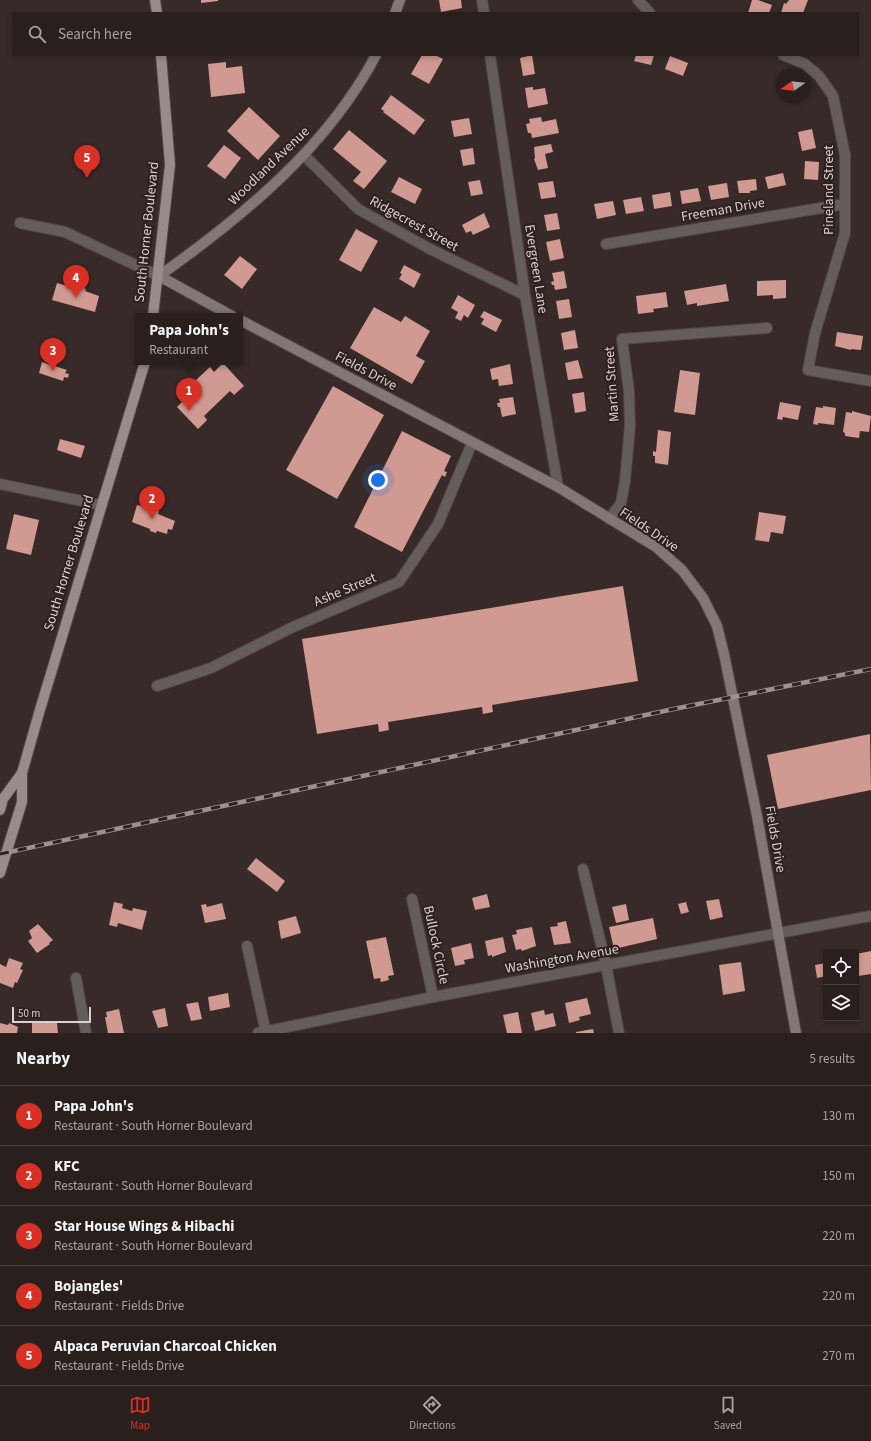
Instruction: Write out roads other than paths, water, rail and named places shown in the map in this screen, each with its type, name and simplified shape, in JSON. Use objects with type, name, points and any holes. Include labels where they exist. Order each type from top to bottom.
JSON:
[{"type":"main road","points":[[155,0],[157,12]]},
{"type":"main road","name":"South Horner Boulevard","points":[[153,313],[159,276],[170,164],[161,56]]},
{"type":"main road","name":"South Horner Boulevard","points":[[0,873],[22,802],[22,773],[144,365]]},
{"type":"main road","name":"South Horner Boulevard","points":[[0,810],[3,799],[22,773]]},
{"type":"street","points":[[395,12],[400,0]]},
{"type":"street","points":[[482,0],[484,12]]},
{"type":"street","points":[[638,0],[649,12]]},
{"type":"street","name":"Woodland Avenue","points":[[159,276],[214,237],[304,156],[361,84],[375,56]]},
{"type":"street","name":"Evergreen Lane","points":[[490,56],[526,295],[558,487]]},
{"type":"street","name":"Pineland Street","points":[[785,56],[805,64],[819,76],[834,96],[845,155],[845,232],[816,333],[808,370],[871,381]]},
{"type":"street","name":"Ridgecrest Street","points":[[304,156],[358,209],[436,253],[526,295]]},
{"type":"street","name":"Freeman Drive","points":[[606,244],[845,204]]},
{"type":"street","points":[[20,223],[65,232],[159,276],[227,313]]},
{"type":"street","name":"Fields Drive","points":[[243,322],[558,487],[656,548],[682,570],[704,598],[717,626],[757,816],[796,1033]]},
{"type":"street","name":"Martin Street","points":[[609,520],[620,503],[625,481],[630,426],[629,391],[622,339],[767,328]]},
{"type":"street","name":"Ashe Street","points":[[157,686],[211,668],[293,627],[399,582],[438,524],[472,443]]},
{"type":"street","points":[[0,484],[101,505]]},
{"type":"street","points":[[583,869],[606,965],[619,1033]]},
{"type":"street","name":"Bullock Circle","points":[[412,899],[433,997]]},
{"type":"street","name":"Washington Avenue","points":[[263,1033],[433,997],[871,916]]},
{"type":"street","points":[[247,946],[263,1033]]},
{"type":"street","points":[[76,978],[86,1033]]},
{"type":"railway","points":[[0,854],[669,710],[871,669]]},
{"type":"place","name":"Alpaca Peruvian Charcoal Chicken","points":[[87,178]]},
{"type":"place","name":"Bojangles'","points":[[76,298]]},
{"type":"place","name":"Star House Wings & Hibachi","points":[[53,371]]},
{"type":"place","name":"Papa John's","points":[[189,411]]},
{"type":"place","name":"KFC","points":[[152,519]]}]
